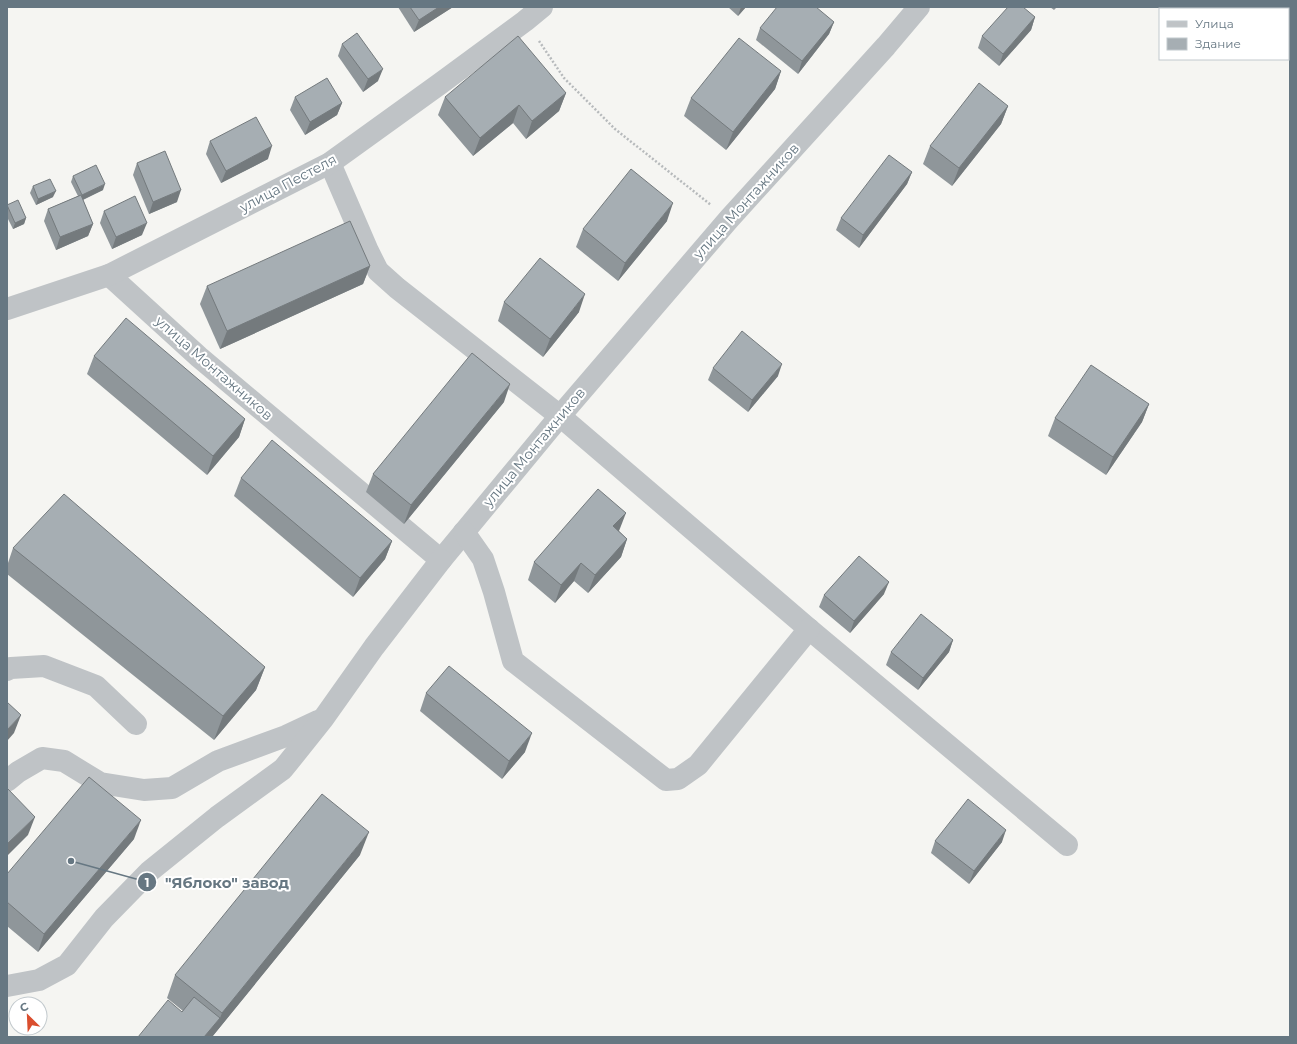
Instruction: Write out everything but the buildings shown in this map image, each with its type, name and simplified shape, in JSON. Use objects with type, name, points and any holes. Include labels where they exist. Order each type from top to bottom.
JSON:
[{"type":"street","name":"улица Пестеля","points":[[7,309],[109,275],[330,163],[525,22],[542,7]]},
{"type":"street","name":"улица Монтажников","points":[[109,275],[199,357],[440,560],[560,416],[729,219],[886,46],[919,7]]},
{"type":"street","points":[[330,163],[378,271],[397,288],[560,416],[809,629],[1067,845]]},
{"type":"street","points":[[464,532],[483,559],[494,592],[513,661],[666,780],[678,780],[698,766],[809,629]]},
{"type":"street","points":[[7,986],[39,980],[67,965],[104,918],[150,871],[217,816],[283,769],[323,719],[374,647],[440,560]]},
{"type":"street","points":[[7,670],[11,668],[44,666],[96,686],[136,724]]},
{"type":"street","points":[[7,781],[18,772],[42,758],[64,761],[100,783],[144,790],[172,788],[218,761],[286,736],[323,719]]},
{"type":"path","points":[[525,22],[564,78],[615,129],[729,219]]},
{"type":"place","name":"\"Яблоко\" завод","points":[[71,861]]}]
